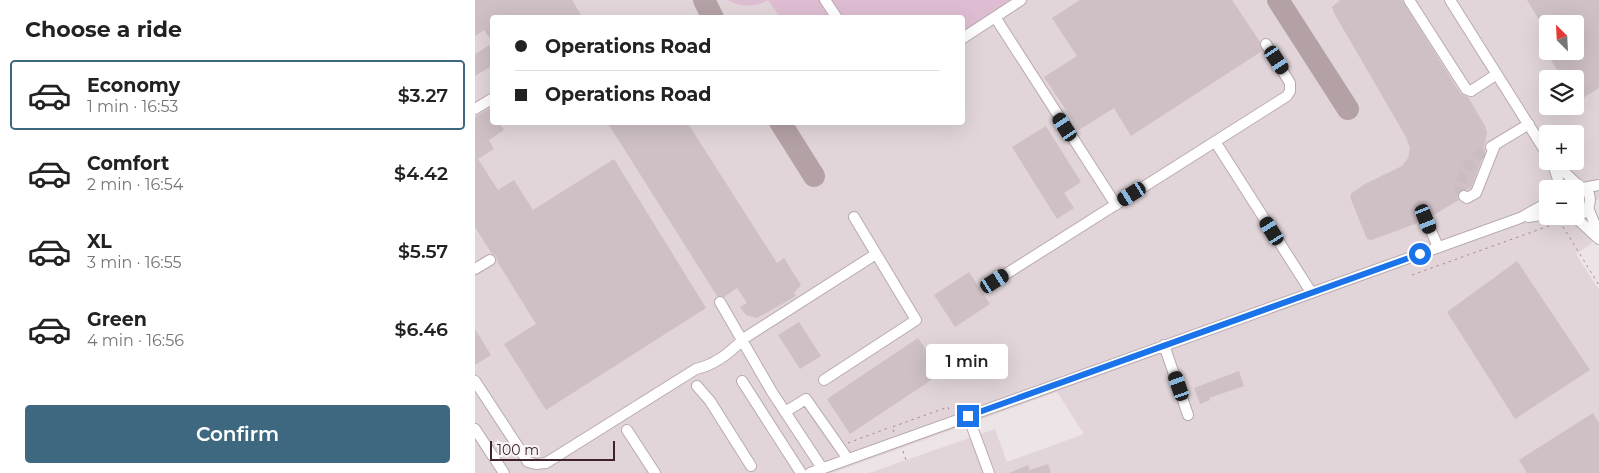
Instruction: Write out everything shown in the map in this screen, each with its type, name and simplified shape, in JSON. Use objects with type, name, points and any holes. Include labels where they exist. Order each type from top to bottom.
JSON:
[{"type":"street","points":[[825,0],[835,15]]},
{"type":"street","points":[[965,37],[1021,0]]},
{"type":"street","points":[[1409,0],[1466,89],[1471,91],[1497,74]]},
{"type":"street","points":[[1450,0],[1539,141]]},
{"type":"street","points":[[995,18],[1116,205]]},
{"type":"street","points":[[995,281],[1216,143],[1282,99],[1290,91],[1290,83],[1266,44]]},
{"type":"street","points":[[476,106],[490,99]]},
{"type":"street","points":[[1486,150],[1529,124]]},
{"type":"street","points":[[1216,143],[1311,292]]},
{"type":"street","points":[[1463,196],[1467,198],[1476,194],[1495,145]]},
{"type":"street","points":[[1562,170],[1573,180]]},
{"type":"street","points":[[1584,187],[1599,185]]},
{"type":"street","points":[[1584,190],[1589,194],[1589,205],[1599,234]]},
{"type":"street","points":[[1584,212],[1599,194]]},
{"type":"street","points":[[809,473],[1520,218],[1539,208]]},
{"type":"street","points":[[1520,218],[1539,215]]},
{"type":"street","points":[[823,380],[916,320],[855,217]]},
{"type":"street","points":[[1426,219],[1438,247]]},
{"type":"street","points":[[1584,225],[1599,239]]},
{"type":"street","points":[[475,381],[528,462],[536,464],[545,463],[696,369],[705,367],[733,350],[743,339],[876,254]]},
{"type":"street","points":[[475,269],[490,260]]},
{"type":"street","points":[[720,302],[785,412],[822,468]]},
{"type":"street","points":[[1164,345],[1189,415]]},
{"type":"street","points":[[742,381],[801,473]]},
{"type":"street","points":[[697,386],[710,401],[751,466]]},
{"type":"street","points":[[785,412],[806,399],[848,459]]},
{"type":"street","points":[[968,416],[989,473]]},
{"type":"street","points":[[475,429],[503,473]]},
{"type":"street","points":[[627,430],[655,473]]},
{"type":"path","points":[[1412,275],[1560,222],[1599,285]]},
{"type":"path","points":[[839,446],[892,427]]},
{"type":"shaded area","points":[[475,0],[1599,0],[1599,199],[1584,204],[1584,180],[1539,180],[1539,219],[1536,220],[1539,220],[1539,225],[1577,225],[1594,239],[1591,244],[1576,254],[1599,290],[1599,473],[869,473],[995,429],[1007,462],[1084,434],[1057,392],[832,473],[475,473]]},
{"type":"shaded area","points":[[727,0],[768,0],[747,6]]},
{"type":"shaded area","points":[[768,0],[821,0],[832,15],[779,15]]},
{"type":"shaded area","points":[[831,0],[1013,0],[965,31],[965,15],[841,15]]},
{"type":"building","points":[[475,0],[572,0],[581,15],[490,15],[490,38],[484,30],[475,36]]},
{"type":"building","points":[[1080,0],[1232,0],[1260,42],[1262,51],[1131,136],[1114,108],[1079,130],[1044,77],[1077,56],[1052,18]]},
{"type":"building","points":[[1340,0],[1402,0],[1460,93],[1468,97],[1487,133],[1485,151],[1471,188],[1459,192],[1457,196],[1459,200],[1432,216],[1427,212],[1423,213],[1419,218],[1420,222],[1372,240],[1367,239],[1350,197],[1351,194],[1363,185],[1402,166],[1408,158],[1410,148],[1406,137],[1334,13],[1332,7]]},
{"type":"building","points":[[1527,0],[1599,0],[1599,88],[1584,97],[1584,70],[1557,70],[1551,60],[1584,60],[1584,15],[1539,15],[1539,20]]},
{"type":"building","points":[[490,45],[490,67],[475,76],[475,54]]},
{"type":"building","points":[[490,108],[490,125],[501,125],[504,130],[489,140],[494,149],[478,159],[498,190],[514,180],[533,210],[614,159],[706,308],[546,410],[504,344],[536,324],[497,261],[496,256],[492,254],[475,227],[475,117]]},
{"type":"building","points":[[609,125],[689,125],[777,263],[784,258],[801,285],[794,293],[796,296],[757,318],[746,315],[740,307],[747,303],[737,288],[724,297],[717,296]]},
{"type":"building","points":[[1046,126],[1081,182],[1064,193],[1074,208],[1057,219],[1012,147]]},
{"type":"building","points":[[1517,261],[1590,370],[1515,419],[1447,312]]},
{"type":"building","points":[[969,272],[990,304],[955,327],[934,295]]},
{"type":"building","points":[[799,322],[821,356],[800,369],[778,335]]},
{"type":"building","points":[[475,329],[491,355],[475,365]]},
{"type":"building","points":[[918,338],[942,373],[850,434],[827,399]]},
{"type":"building","points":[[1239,371],[1244,386],[1209,398],[1210,400],[1200,404],[1194,388]]},
{"type":"building","points":[[1593,413],[1599,423],[1599,473],[1527,473],[1519,460]]},
{"type":"building","points":[[1048,464],[1051,473],[1009,473],[1028,465],[1030,470]]},
{"type":"taxiway","points":[[704,0],[712,15]]},
{"type":"taxiway","points":[[1278,0],[1348,109]]},
{"type":"taxiway","points":[[782,125],[814,176]]},
{"type":"tunnel","points":[[1464,196],[1459,190],[1465,171],[1471,162],[1486,150]]},
{"type":"route","points":[[968,416],[1420,254]]}]
